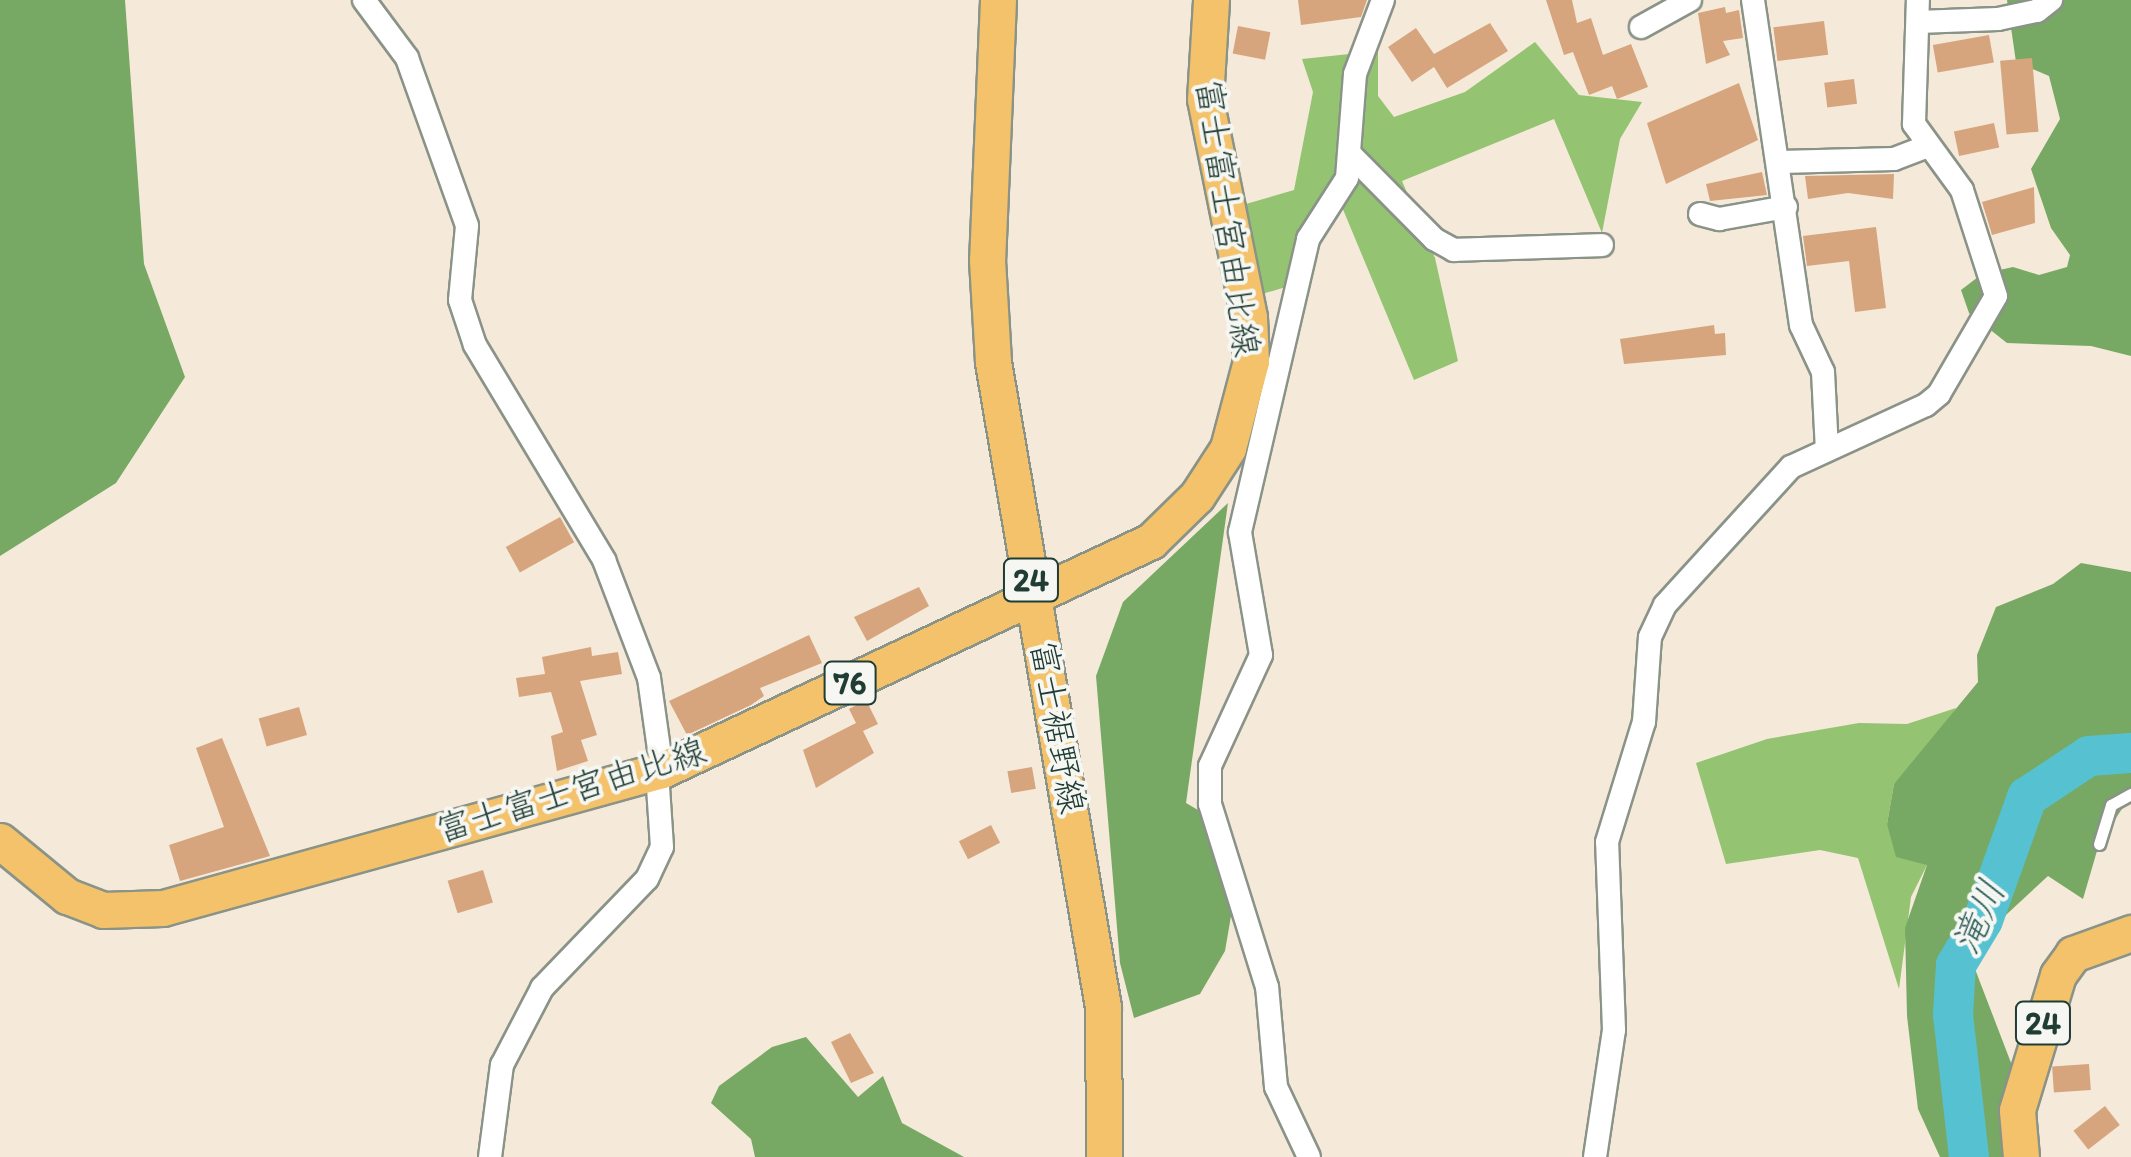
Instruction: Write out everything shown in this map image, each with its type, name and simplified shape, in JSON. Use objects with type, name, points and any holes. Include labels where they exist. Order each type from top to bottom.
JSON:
[{"type":"main road","name":"富士裾野線","points":[[998,0],[986,260],[1004,453],[1034,594],[1104,1007],[1104,1157]]},
{"type":"main road","name":"富士富士宮由比線","points":[[0,841],[67,896],[131,912],[660,771],[1151,541],[1198,496],[1228,448],[1245,404],[1249,317],[1206,98],[1211,0]]},
{"type":"main road","name":"24","points":[[2021,1157],[2017,1110],[2058,975],[2074,954],[2131,933]]},
{"type":"street","points":[[364,0],[407,58],[467,226],[460,300],[475,345],[604,560],[649,678],[660,771],[662,847],[647,880],[542,988],[502,1065],[490,1157]]},
{"type":"street","points":[[1308,1157],[1276,1087],[1268,987],[1210,804],[1210,766],[1262,656],[1240,532],[1308,239],[1347,178],[1355,74],[1382,0]]},
{"type":"street","points":[[1641,27],[1690,0]]},
{"type":"street","points":[[1753,0],[1780,162],[1801,325],[1823,372],[1826,450]]},
{"type":"street","points":[[1595,1157],[1614,1030],[1608,842],[1644,722],[1650,637],[1665,605],[1791,467],[1926,406],[1968,350],[1996,296],[1962,190],[1925,147],[1912,99],[1918,11],[1998,18],[2037,11],[2050,0]]},
{"type":"street","points":[[1780,162],[1894,159],[1925,147]]},
{"type":"street","points":[[1350,153],[1434,240],[1454,250],[1602,244]]},
{"type":"street","points":[[1700,214],[1719,220],[1786,207]]},
{"type":"lane","points":[[2099,844],[2110,805],[2131,794]]},
{"type":"green space","points":[[0,0],[125,0],[144,264],[185,377],[116,483],[0,556]]},
{"type":"green space","points":[[2007,0],[2131,0],[2131,356],[2091,346],[2007,343],[1969,313],[1961,290],[1982,274],[2013,267],[2039,275],[2067,267],[2070,255],[2051,228],[2031,169],[2060,119],[2049,76],[2016,62]]},
{"type":"green space","points":[[1535,42],[1579,95],[1642,102],[1620,139],[1602,233],[1554,119],[1402,181],[1435,258],[1458,361],[1414,380],[1342,207],[1315,243],[1306,281],[1262,294],[1239,206],[1294,190],[1313,92],[1302,59],[1378,51],[1378,96],[1394,117],[1465,92]]},
{"type":"green space","points":[[1228,503],[1186,803],[1227,827],[1231,916],[1225,951],[1200,994],[1134,1018],[1120,963],[1096,676],[1123,602]]},
{"type":"green space","points":[[2081,563],[2131,572],[2131,795],[2099,844],[2083,899],[2048,876],[1994,926],[1975,969],[2013,1068],[2005,1157],[1940,1157],[1918,1109],[1907,1016],[1905,928],[1927,865],[1896,857],[1887,824],[1894,784],[1978,682],[1977,655],[1996,607],[2053,584]]},
{"type":"green space","points":[[1956,708],[1942,737],[1894,784],[1887,824],[1927,865],[1911,897],[1899,989],[1858,858],[1820,850],[1726,864],[1696,763],[1767,739],[1859,723],[1907,724]]},
{"type":"green space","points":[[806,1037],[858,1097],[883,1076],[902,1123],[964,1157],[755,1157],[751,1139],[711,1103],[719,1086],[772,1047]]},
{"type":"building","points":[[1298,0],[1367,0],[1361,17],[1301,25]]},
{"type":"building","points":[[1546,0],[1572,0],[1577,23],[1591,18],[1603,55],[1631,44],[1648,87],[1617,99],[1612,86],[1589,95],[1573,52],[1564,55]]},
{"type":"building","points":[[1725,7],[1726,13],[1739,10],[1743,38],[1723,41],[1730,55],[1706,64],[1698,13]]},
{"type":"building","points":[[1824,21],[1828,55],[1778,61],[1773,27]]},
{"type":"building","points":[[1490,23],[1508,51],[1447,88],[1434,67],[1412,82],[1388,47],[1416,28],[1434,54]]},
{"type":"building","points":[[1238,26],[1270,32],[1265,60],[1233,53]]},
{"type":"building","points":[[1989,35],[1994,63],[1938,72],[1933,45]]},
{"type":"building","points":[[2032,58],[2038,132],[2007,135],[2000,61]]},
{"type":"building","points":[[1854,79],[1857,104],[1827,107],[1824,83]]},
{"type":"building","points":[[1739,83],[1758,140],[1666,184],[1647,123]]},
{"type":"building","points":[[1994,123],[1999,147],[1959,156],[1954,132]]},
{"type":"building","points":[[1762,172],[1767,195],[1710,201],[1706,184]]},
{"type":"building","points":[[1894,174],[1893,199],[1848,193],[1808,199],[1805,176]]},
{"type":"building","points":[[2034,187],[2035,223],[1992,235],[1982,202]]},
{"type":"building","points":[[1876,227],[1886,308],[1855,312],[1849,261],[1807,266],[1803,236]]},
{"type":"building","points":[[1714,325],[1715,334],[1725,333],[1726,355],[1624,364],[1620,339]]},
{"type":"building","points":[[560,517],[574,542],[520,572],[506,547]]},
{"type":"building","points":[[919,587],[929,606],[867,641],[854,617]]},
{"type":"building","points":[[809,635],[822,663],[760,688],[764,696],[751,705],[687,735],[669,701]]},
{"type":"building","points":[[591,647],[592,656],[618,652],[622,674],[580,681],[597,735],[581,740],[588,761],[557,771],[551,736],[563,732],[551,692],[519,697],[516,678],[545,674],[542,657]]},
{"type":"building","points":[[866,700],[878,724],[863,731],[874,753],[816,788],[803,750],[856,723],[849,709]]},
{"type":"building","points":[[299,707],[307,735],[267,746],[259,719]]},
{"type":"building","points":[[222,738],[270,856],[180,881],[169,845],[224,827],[196,748]]},
{"type":"building","points":[[1032,767],[1036,789],[1011,793],[1007,771]]},
{"type":"building","points":[[991,825],[1000,843],[968,859],[959,841]]},
{"type":"building","points":[[483,870],[493,903],[458,913],[448,881]]},
{"type":"building","points":[[850,1033],[874,1073],[851,1083],[831,1042]]},
{"type":"building","points":[[2089,1064],[2091,1090],[2054,1093],[2052,1067]]},
{"type":"building","points":[[2105,1106],[2120,1125],[2088,1150],[2073,1131]]},
{"type":"waterway","name":"滝川","points":[[1969,1157],[1953,1015],[1956,965],[1983,920],[2027,797],[2089,756],[2131,753]]}]
